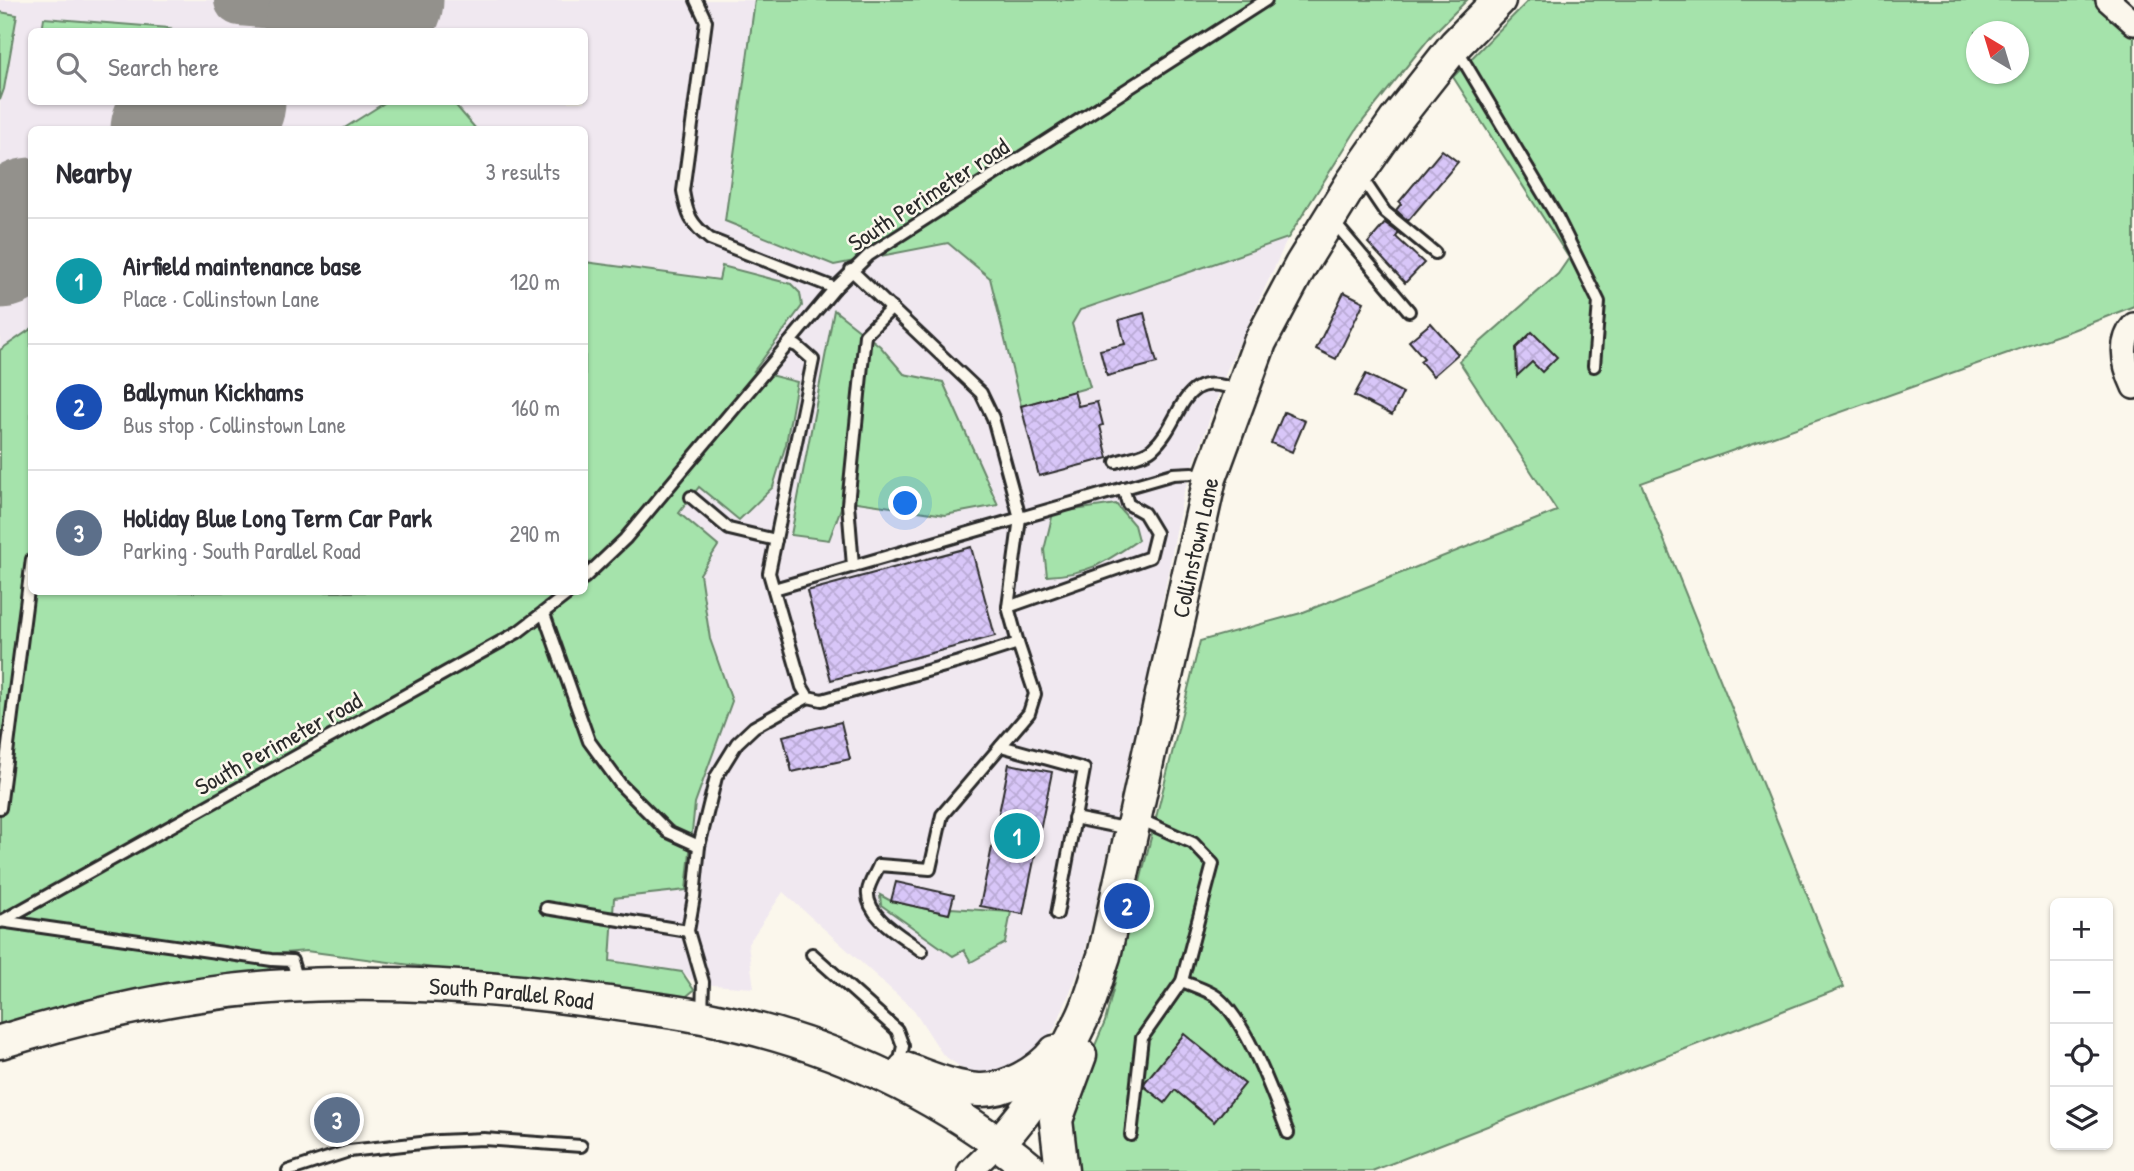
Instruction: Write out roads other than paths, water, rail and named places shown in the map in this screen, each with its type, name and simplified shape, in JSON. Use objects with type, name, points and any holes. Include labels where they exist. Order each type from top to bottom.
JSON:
[{"type":"main road","name":"Collinstown Lane","points":[[999,1143],[1023,1117],[1052,1076],[1084,1015],[1104,956],[1210,478],[1261,342],[1301,265],[1395,121],[1455,45],[1499,0]]},
{"type":"main road","name":"South Parallel Road","points":[[0,1042],[60,1023],[184,998],[270,987],[428,985],[527,992],[702,1016],[789,1037],[892,1077],[964,1119],[1033,1171]]},
{"type":"main road","points":[[825,1051],[884,1060],[934,1080],[980,1090],[1017,1082],[1045,1064],[1084,1015]]},
{"type":"main road","points":[[1062,1171],[1056,1120],[1082,1048],[1084,1015]]},
{"type":"street","points":[[2108,0],[2134,23]]},
{"type":"street","points":[[2134,325],[2130,329],[2124,352],[2127,372],[2134,387]]},
{"type":"street","points":[[970,1171],[999,1143]]},
{"type":"lane","points":[[696,0],[706,21],[682,191],[686,209],[695,228],[710,239],[835,288]]},
{"type":"lane","name":"South Perimeter road","points":[[588,574],[625,539],[835,288],[869,255],[1266,0]]},
{"type":"lane","points":[[1455,45],[1557,217],[1599,302],[1594,366]]},
{"type":"lane","points":[[1359,173],[1385,212],[1435,253]]},
{"type":"lane","points":[[1330,218],[1409,310]]},
{"type":"lane","points":[[852,270],[981,393],[993,418],[1020,518],[1008,607],[1035,694],[1029,713],[942,815],[930,869],[879,865],[868,890],[869,904],[877,916],[922,951]]},
{"type":"lane","points":[[853,566],[848,504],[864,335],[892,307]]},
{"type":"lane","points":[[789,342],[797,345],[813,360],[769,573],[802,687],[808,697]]},
{"type":"lane","points":[[1116,462],[1151,451],[1170,427],[1190,393],[1203,384],[1223,384],[1241,392]]},
{"type":"lane","points":[[774,589],[1173,474],[1192,473],[1210,478]]},
{"type":"lane","points":[[1008,607],[1150,557],[1156,533],[1144,513],[1128,504],[1123,488]]},
{"type":"lane","points":[[691,497],[729,529],[776,540]]},
{"type":"lane","points":[[0,807],[28,590]]},
{"type":"lane","name":"South Perimeter road","points":[[0,921],[518,632],[566,595]]},
{"type":"lane","points":[[544,614],[589,741],[621,785],[668,832],[699,846]]},
{"type":"lane","points":[[702,1016],[703,982],[688,930],[699,846],[716,777],[737,743],[754,727],[808,697],[822,700],[1018,643]]},
{"type":"lane","points":[[1001,746],[1084,769],[1057,914]]},
{"type":"lane","points":[[1074,818],[1133,823],[1193,843],[1213,864],[1182,981],[1142,1038],[1131,1135]]},
{"type":"lane","points":[[546,908],[688,930]]},
{"type":"lane","points":[[0,921],[292,961],[299,986]]},
{"type":"lane","points":[[812,954],[897,1030],[903,1046],[898,1066]]},
{"type":"lane","points":[[1182,981],[1217,997],[1241,1026],[1266,1076],[1288,1133]]},
{"type":"lane","points":[[288,1171],[349,1152],[439,1141],[484,1139],[581,1146]]},
{"type":"place","name":"Airfield maintenance base","points":[[1017,836]]},
{"type":"place","name":"Ballymun Kickhams","points":[[1127,906]]},
{"type":"place","name":"Holiday Blue Long Term Car Park","points":[[337,1120]]}]
